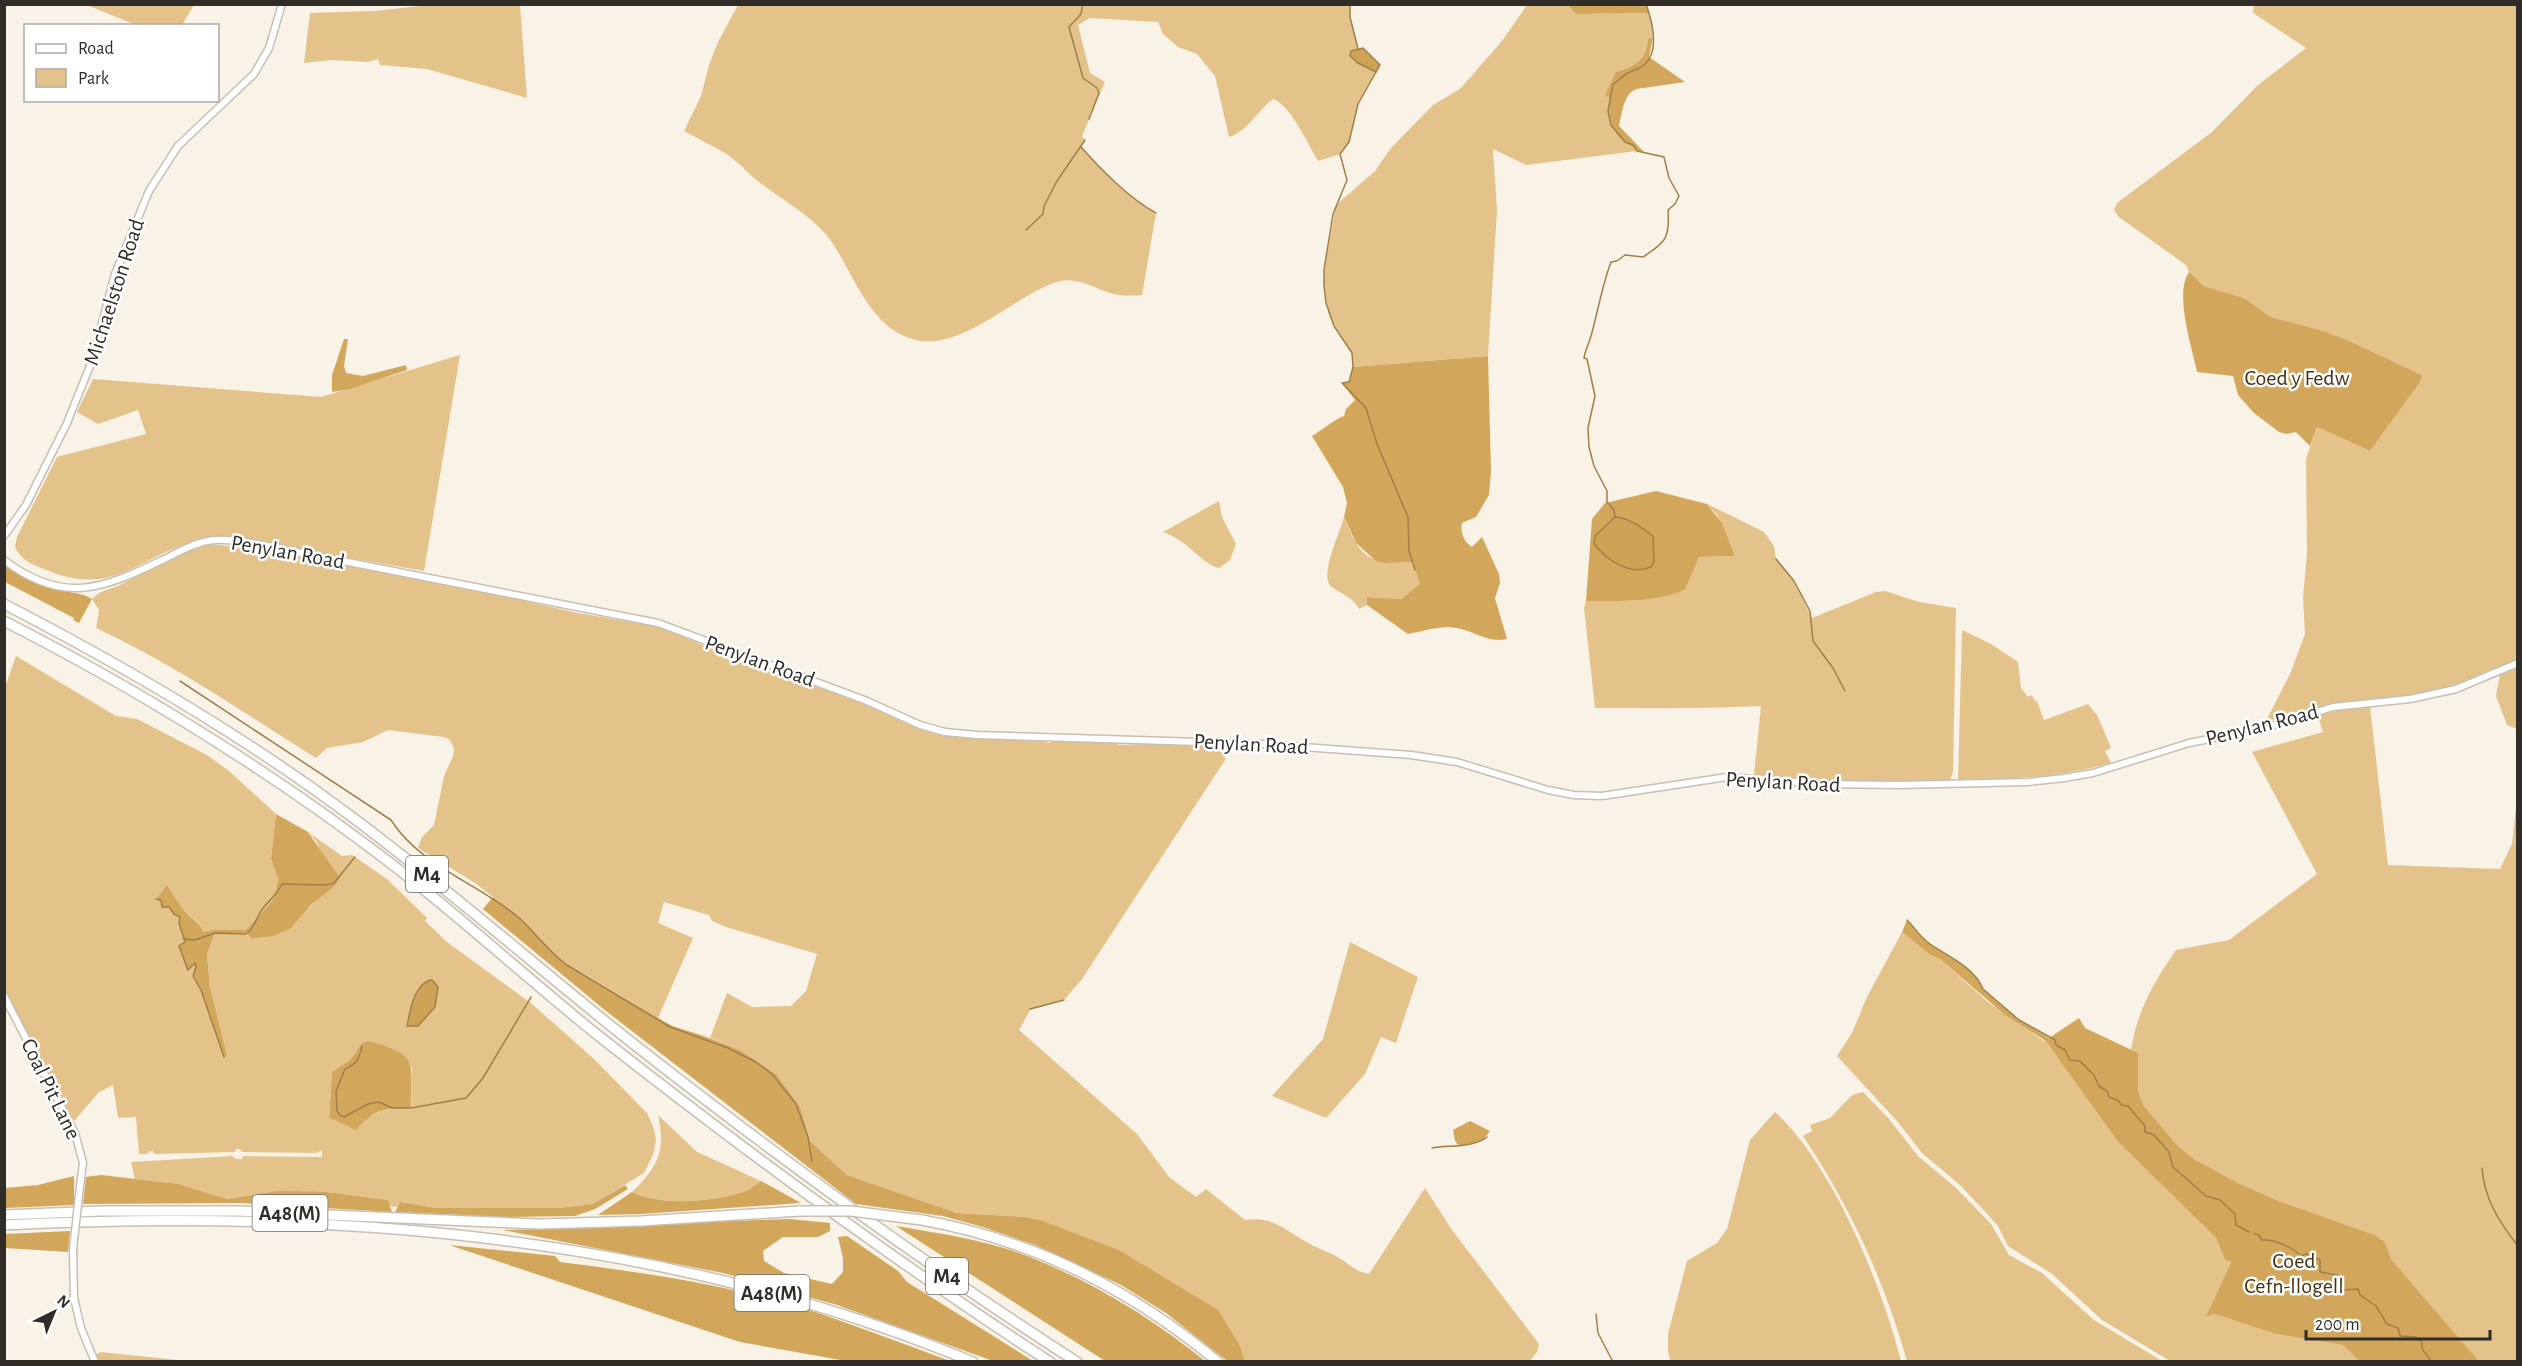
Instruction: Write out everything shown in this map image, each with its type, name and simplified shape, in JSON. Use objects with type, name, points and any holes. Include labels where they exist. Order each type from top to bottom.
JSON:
[{"type":"highway","name":"M4","points":[[4,604],[147,682],[261,753],[347,813],[429,876],[627,1038],[733,1119],[979,1299],[1077,1362]]},
{"type":"highway","name":"M4","points":[[4,621],[154,703],[253,764],[344,829],[418,886],[593,1031],[677,1097],[861,1234],[971,1311],[1050,1362]]},
{"type":"highway","name":"A48(M)","points":[[4,1215],[101,1211],[236,1211],[540,1224],[640,1221],[800,1210],[851,1211],[922,1220],[1000,1239],[1076,1269],[1159,1316],[1218,1362]]},
{"type":"highway","name":"A48(M)","points":[[4,1225],[141,1221],[291,1224],[451,1235],[536,1244],[636,1261],[742,1285],[856,1318],[973,1362]]},
{"type":"street","name":"Michaelston Road","points":[[4,536],[26,505],[67,423],[92,361],[116,274],[149,191],[178,146],[254,74],[269,48],[282,4]]},
{"type":"street","name":"Penylan Road","points":[[4,560],[18,570],[51,584],[83,590],[109,584],[183,549],[199,544],[213,540],[241,541],[658,623],[867,701],[920,725],[945,732],[977,735],[1153,739],[1359,750],[1446,760],[1548,790],[1574,795],[1602,796],[1727,777],[1829,784],[1899,785],[2028,782],[2064,778],[2093,773],[2189,743],[2265,728],[2333,707],[2409,699],[2456,689],[2517,663]]},
{"type":"street","name":"Coal Pit Lane","points":[[4,996],[75,1133],[83,1163],[73,1249],[74,1298],[81,1328],[95,1362]]},
{"type":"green space","points":[[194,4],[183,24],[134,24],[87,5]]},
{"type":"green space","points":[[440,4],[520,5],[527,98],[427,69],[380,65],[378,59],[368,62],[332,60],[304,63],[310,13],[374,11]]},
{"type":"green space","points":[[738,5],[1350,5],[1350,17],[1358,49],[1351,51],[1350,56],[1376,72],[1358,104],[1349,142],[1340,154],[1318,161],[1292,117],[1279,102],[1273,99],[1247,126],[1229,137],[1215,76],[1197,54],[1178,47],[1163,34],[1158,22],[1090,18],[1078,25],[1090,73],[1105,82],[1082,136],[1085,140],[1081,147],[1126,192],[1156,213],[1142,295],[1114,294],[1071,280],[1057,282],[1025,297],[956,336],[938,341],[921,341],[891,328],[879,317],[859,290],[835,247],[812,220],[758,181],[728,155],[684,131],[701,96],[718,42]]},
{"type":"green space","points":[[1527,5],[1567,5],[1576,14],[1649,13],[1653,26],[1653,37],[1648,39],[1645,52],[1638,61],[1616,72],[1610,103],[1613,126],[1637,151],[1526,165],[1493,149],[1497,210],[1488,356],[1353,367],[1352,353],[1329,316],[1324,285],[1324,270],[1336,205],[1375,171],[1391,148],[1433,105],[1460,89],[1502,41]]},
{"type":"green space","points":[[1567,5],[1646,5],[1649,13],[1576,14]]},
{"type":"green space","points":[[2254,5],[2517,5],[2517,659],[2467,680],[2435,690],[2339,703],[2289,718],[2274,720],[2267,719],[2290,674],[2305,634],[2303,598],[2307,553],[2306,459],[2317,427],[2370,451],[2421,381],[2422,375],[2345,339],[2271,317],[2244,298],[2204,286],[2189,272],[2186,265],[2119,217],[2114,210],[2117,203],[2212,132],[2257,86],[2306,48],[2253,13]]},
{"type":"green space","points":[[1653,37],[1649,57],[1685,82],[1636,89],[1628,96],[1619,126],[1645,153],[1637,151],[1617,133],[1610,117],[1610,99],[1605,95],[1616,72],[1638,61],[1645,52],[1648,39]]},
{"type":"green space","name":"Coed y Fedw","points":[[2189,272],[2204,286],[2244,298],[2271,317],[2345,339],[2422,375],[2421,381],[2370,451],[2317,427],[2310,446],[2296,432],[2287,434],[2279,432],[2254,413],[2238,395],[2233,376],[2197,372],[2184,307],[2183,293]]},
{"type":"green space","points":[[344,339],[348,339],[344,366],[346,373],[363,376],[406,365],[407,370],[350,389],[332,392],[332,375]]},
{"type":"green space","points":[[460,355],[424,571],[229,537],[217,537],[184,544],[110,577],[91,579],[69,577],[35,565],[23,558],[15,547],[17,537],[57,457],[146,434],[138,410],[98,424],[77,412],[93,379],[321,397]]},
{"type":"green space","points":[[1488,356],[1491,471],[1489,495],[1476,517],[1462,523],[1462,533],[1472,547],[1482,537],[1499,574],[1500,583],[1495,598],[1507,639],[1489,639],[1448,627],[1408,634],[1367,605],[1367,597],[1401,599],[1420,584],[1413,562],[1376,561],[1356,543],[1344,517],[1347,503],[1343,487],[1312,436],[1344,416],[1346,409],[1355,400],[1342,383],[1349,381],[1353,367]]},
{"type":"green space","points":[[1656,491],[1707,504],[1722,523],[1735,556],[1699,557],[1685,590],[1673,594],[1636,600],[1586,601],[1592,519],[1605,503]]},
{"type":"green space","points":[[1219,501],[1222,517],[1236,544],[1230,560],[1219,568],[1206,562],[1180,540],[1163,532]]},
{"type":"green space","points":[[1707,504],[1764,532],[1774,546],[1776,559],[1794,581],[1812,618],[1876,592],[1885,591],[1919,602],[1956,608],[1953,772],[1950,780],[1845,782],[1754,775],[1761,706],[1595,708],[1584,608],[1586,601],[1636,600],[1673,594],[1685,590],[1699,557],[1735,556],[1718,516]]},
{"type":"green space","points":[[1344,517],[1361,550],[1376,560],[1413,562],[1420,584],[1401,599],[1367,597],[1367,605],[1359,609],[1351,599],[1333,588],[1327,575],[1328,566]]},
{"type":"green space","points":[[208,544],[260,549],[400,573],[578,613],[659,627],[766,671],[844,695],[935,734],[1029,738],[1049,743],[1059,739],[1101,740],[1120,745],[1169,743],[1211,747],[1226,752],[1225,760],[1082,979],[1064,1000],[1030,1010],[1019,1030],[1137,1134],[1169,1177],[1196,1197],[1206,1189],[1245,1220],[1265,1220],[1280,1226],[1338,1257],[1360,1272],[1369,1274],[1425,1188],[1452,1230],[1539,1344],[1537,1352],[1529,1362],[1245,1361],[1240,1346],[1040,1220],[1026,1217],[957,1213],[847,1175],[810,1141],[800,1107],[777,1075],[740,1050],[710,1038],[727,993],[752,1007],[791,1006],[806,991],[817,954],[726,927],[712,921],[709,915],[664,902],[658,923],[693,938],[658,1018],[561,960],[523,920],[475,883],[418,848],[422,837],[434,825],[444,776],[453,756],[454,748],[450,740],[444,737],[388,730],[363,742],[327,748],[316,758],[181,673],[96,628],[99,610],[92,599],[95,596],[175,556]]},
{"type":"green space","points":[[4,564],[42,585],[92,599],[79,623],[73,620],[74,618],[5,582]]},
{"type":"green space","points":[[1962,630],[1991,644],[2018,662],[2021,688],[2028,697],[2032,695],[2037,701],[2044,720],[2088,704],[2097,715],[2111,748],[2105,751],[2111,763],[2073,772],[2035,777],[1958,780]]},
{"type":"green space","points":[[16,656],[116,716],[137,719],[207,755],[229,771],[276,814],[271,859],[278,879],[276,892],[272,901],[246,930],[204,932],[199,923],[184,911],[167,885],[156,899],[161,900],[180,917],[185,942],[179,946],[188,969],[195,963],[193,976],[201,990],[224,1057],[210,988],[207,954],[215,933],[246,934],[252,939],[273,936],[286,930],[313,903],[333,888],[317,842],[308,832],[342,856],[352,855],[387,879],[427,918],[425,921],[447,942],[532,1004],[594,1059],[647,1113],[656,1140],[653,1155],[644,1173],[592,1204],[558,1208],[437,1208],[401,1202],[397,1207],[390,1206],[387,1200],[327,1192],[256,1194],[227,1199],[179,1184],[135,1179],[131,1162],[232,1156],[236,1159],[242,1159],[243,1156],[322,1157],[322,1150],[316,1153],[242,1152],[236,1149],[235,1152],[154,1154],[153,1151],[149,1151],[148,1154],[139,1154],[136,1117],[118,1118],[113,1085],[99,1092],[74,1121],[5,991],[4,690]],"holes":[[[368,1041],[412,1068],[411,1108],[380,1111],[356,1130],[329,1117],[332,1072],[350,1060],[362,1043]]]},
{"type":"green space","points":[[2517,667],[2517,729],[2507,725],[2496,696],[2500,674]]},
{"type":"green space","points":[[2370,706],[2388,865],[2500,869],[2512,844],[2517,798],[2517,1361],[2479,1361],[2391,1259],[2385,1242],[2375,1235],[2279,1201],[2240,1184],[2194,1159],[2177,1145],[2144,1106],[2138,1091],[2138,1053],[2131,1050],[2137,1022],[2148,997],[2176,950],[2229,940],[2317,874],[2252,752],[2323,732],[2317,714]]},
{"type":"green space","points":[[276,814],[308,832],[340,878],[333,888],[312,904],[291,928],[274,936],[252,939],[246,933],[215,933],[207,954],[210,988],[227,1056],[224,1057],[201,990],[193,976],[195,963],[188,970],[179,946],[185,941],[179,923],[180,917],[174,914],[169,907],[162,907],[161,900],[156,899],[167,885],[184,911],[199,924],[204,932],[246,930],[272,901],[276,892],[278,879],[271,859]]},
{"type":"green space","points":[[493,897],[523,920],[561,960],[672,1026],[740,1050],[777,1075],[800,1107],[810,1141],[847,1175],[957,1213],[1026,1217],[1040,1220],[1119,1250],[1218,1310],[1240,1346],[1245,1361],[1227,1361],[1166,1313],[1121,1285],[1035,1245],[943,1216],[856,1204],[606,1011],[483,909]]},
{"type":"green space","name":"Coed Cefn-llogell","points":[[1907,920],[1927,942],[1953,958],[1974,975],[1983,989],[2019,1020],[2049,1038],[2079,1018],[2085,1028],[2138,1053],[2138,1091],[2144,1106],[2177,1145],[2194,1159],[2240,1184],[2279,1201],[2375,1235],[2385,1242],[2391,1259],[2479,1361],[2359,1361],[2343,1345],[2276,1334],[2214,1314],[2206,1317],[2231,1262],[2225,1260],[2216,1238],[2118,1142],[2046,1041],[2005,1015],[1940,959],[1930,955],[1902,932]]},
{"type":"green space","points":[[1902,932],[1930,955],[1940,959],[1989,1003],[2044,1041],[2046,1040],[2118,1142],[2216,1238],[2225,1260],[2231,1262],[2207,1316],[2214,1314],[2276,1334],[2343,1345],[2359,1361],[2170,1361],[2102,1320],[2052,1274],[2008,1246],[1998,1226],[1989,1216],[1960,1185],[1922,1153],[1897,1121],[1837,1056],[1852,1033],[1867,997]]},
{"type":"green space","points":[[1350,942],[1418,977],[1396,1043],[1381,1037],[1365,1074],[1326,1118],[1272,1096],[1323,1039]]},
{"type":"green space","points":[[368,1041],[397,1051],[409,1062],[412,1080],[411,1108],[380,1111],[356,1130],[329,1118],[332,1072],[350,1060],[362,1043]]},
{"type":"green space","points":[[1863,1092],[1889,1119],[1918,1156],[1956,1188],[1991,1224],[2009,1255],[2042,1273],[2094,1320],[2162,1361],[1907,1361],[1888,1302],[1864,1244],[1836,1189],[1803,1136],[1812,1131],[1810,1125],[1830,1118],[1852,1095]]},
{"type":"green space","points":[[1775,1112],[1796,1135],[1816,1163],[1853,1228],[1893,1331],[1901,1361],[1670,1361],[1668,1334],[1687,1261],[1717,1243],[1727,1229],[1750,1140]]},
{"type":"green space","points":[[658,1115],[697,1152],[761,1181],[743,1192],[700,1200],[671,1201],[632,1192],[658,1158],[661,1139]]},
{"type":"green space","points":[[1470,1121],[1490,1131],[1482,1141],[1459,1146],[1455,1141],[1453,1130]]},
{"type":"green space","points":[[101,1175],[179,1184],[227,1199],[277,1191],[327,1192],[388,1200],[392,1212],[241,1203],[83,1204],[86,1177]]},
{"type":"green space","points":[[74,1176],[74,1205],[5,1208],[5,1188],[38,1185]]},
{"type":"green space","points":[[761,1181],[801,1203],[598,1215],[632,1192],[671,1201],[700,1200],[743,1192]]},
{"type":"green space","points":[[625,1185],[628,1189],[595,1209],[575,1216],[506,1217],[395,1212],[400,1202],[437,1208],[558,1208],[592,1204]]},
{"type":"green space","points":[[789,1219],[830,1223],[830,1231],[818,1237],[783,1237],[763,1251],[764,1261],[784,1273],[832,1284],[843,1272],[843,1258],[838,1237],[847,1236],[898,1271],[907,1282],[1033,1361],[993,1361],[837,1305],[723,1273],[503,1230],[574,1228]]},
{"type":"green space","points":[[896,1226],[985,1243],[1020,1253],[1060,1270],[1125,1304],[1166,1331],[1205,1361],[1105,1361]]},
{"type":"green space","points":[[70,1231],[68,1252],[5,1248],[5,1234]]},
{"type":"green space","points":[[449,1245],[555,1256],[560,1262],[725,1288],[821,1314],[950,1361],[846,1361],[740,1342]]},
{"type":"green space","points":[[100,1352],[187,1361],[99,1361],[95,1355]]},
{"type":"shaded area","points":[[1363,48],[1380,65],[1376,72],[1350,56],[1351,51]]},
{"type":"shaded area","points":[[1615,517],[1631,521],[1653,536],[1654,562],[1651,567],[1635,569],[1619,565],[1605,556],[1594,544],[1595,536]]},
{"type":"shaded area","points":[[432,980],[438,987],[435,1007],[418,1026],[407,1026],[417,991],[426,982]]},
{"type":"waterway","points":[[1083,4],[1081,14],[1069,27],[1083,78],[1097,88],[1099,93],[1089,119]]},
{"type":"waterway","points":[[1350,4],[1350,17],[1358,49]]},
{"type":"waterway","points":[[1615,517],[1614,510],[1607,502],[1607,491],[1594,466],[1589,447],[1588,428],[1595,396],[1587,359],[1584,358],[1611,262],[1625,255],[1643,257],[1662,243],[1667,233],[1668,210],[1679,196],[1669,178],[1664,157],[1637,151],[1633,145],[1625,142],[1611,125],[1608,111],[1613,84],[1626,74],[1643,66],[1650,58],[1653,35],[1646,4]]},
{"type":"waterway","points":[[1376,72],[1358,104],[1349,142],[1340,154],[1347,180],[1333,214],[1324,270],[1324,285],[1326,303],[1334,326],[1352,353],[1353,367],[1349,382],[1342,383],[1366,408],[1377,444],[1408,517],[1409,551],[1415,570]]},
{"type":"waterway","points":[[1026,230],[1043,214],[1044,206],[1057,181],[1085,140]]},
{"type":"waterway","points":[[1081,147],[1116,183],[1156,213]]},
{"type":"waterway","points":[[1776,559],[1794,581],[1810,611],[1813,641],[1833,668],[1845,691]]},
{"type":"waterway","points":[[180,681],[391,820],[417,850],[518,917],[567,965],[670,1027],[728,1048],[756,1062],[772,1074],[796,1104],[808,1137],[812,1162]]},
{"type":"waterway","points":[[184,939],[195,940],[215,933],[246,934],[282,884],[326,885],[334,883],[355,857]]},
{"type":"waterway","points":[[156,899],[161,900],[162,907],[169,907],[174,914],[180,917],[179,923],[185,942],[179,946],[188,970],[195,963],[193,976],[201,990],[224,1057]]},
{"type":"waterway","points":[[1907,920],[1927,942],[1953,958],[1974,975],[1983,989],[2019,1020],[2055,1040],[2056,1045],[2065,1050],[2070,1060],[2080,1061],[2094,1075],[2099,1086],[2107,1091],[2109,1097],[2119,1101],[2121,1105],[2128,1106],[2145,1126],[2145,1132],[2154,1135],[2169,1152],[2173,1167],[2206,1196],[2220,1200],[2235,1214],[2236,1225],[2249,1232]]},
{"type":"waterway","points":[[362,1046],[357,1061],[345,1069],[336,1091],[337,1111],[340,1115],[344,1117],[368,1104],[379,1102],[392,1108],[411,1108],[466,1098],[483,1078],[531,997]]},
{"type":"waterway","points":[[1030,1009],[1064,1000]]},
{"type":"waterway","points":[[1432,1148],[1468,1145],[1487,1137]]},
{"type":"waterway","points":[[2482,1168],[2489,1200],[2518,1246]]},
{"type":"waterway","points":[[2255,1234],[2259,1235],[2262,1240],[2277,1242],[2288,1247],[2301,1256],[2306,1254],[2320,1260],[2320,1272],[2337,1275],[2344,1290],[2358,1289],[2360,1295],[2376,1306],[2387,1324],[2398,1328],[2400,1336],[2415,1337],[2422,1342],[2422,1349],[2432,1362]]},
{"type":"waterway","points":[[1596,1314],[1598,1333],[1613,1362]]}]
